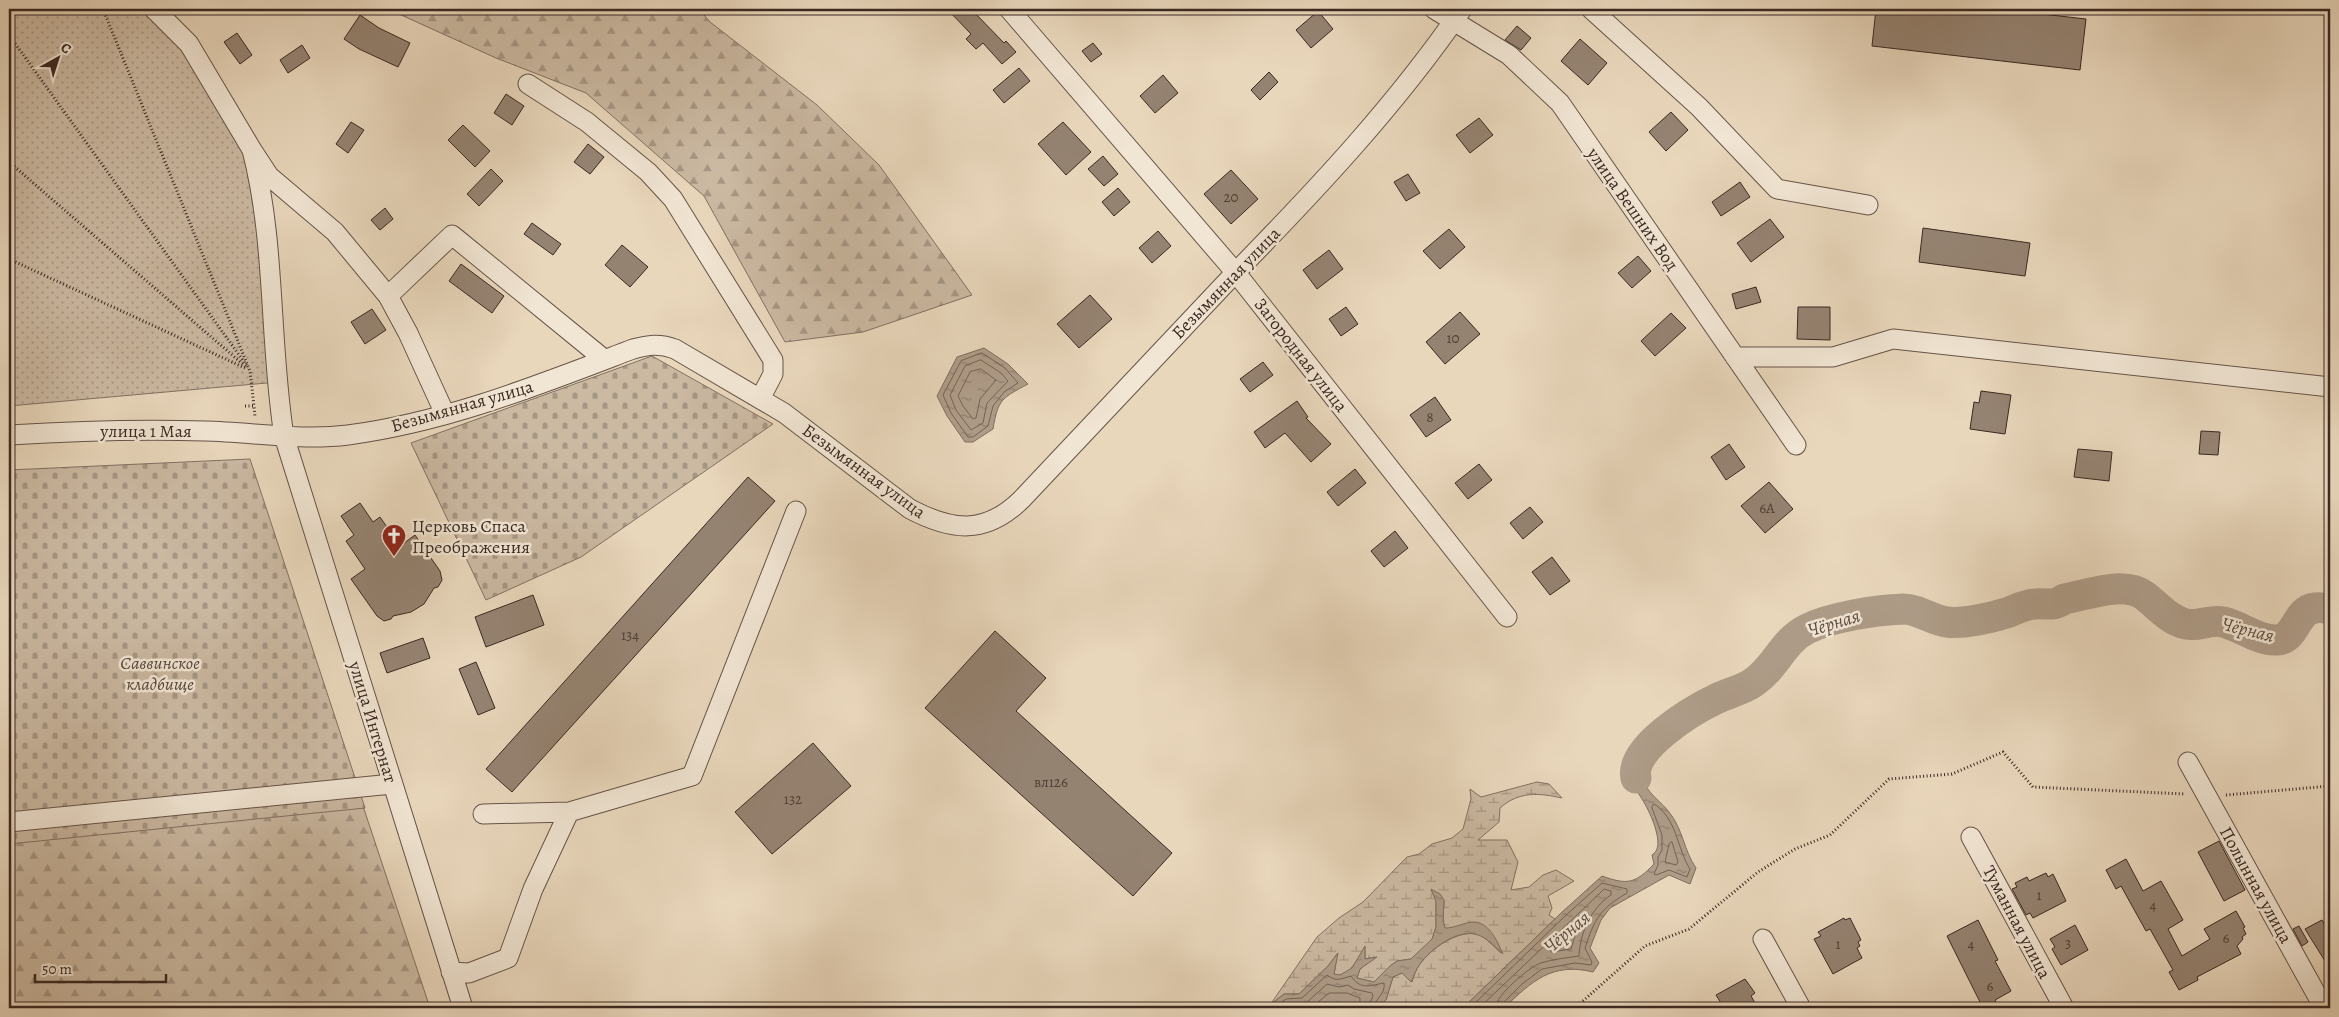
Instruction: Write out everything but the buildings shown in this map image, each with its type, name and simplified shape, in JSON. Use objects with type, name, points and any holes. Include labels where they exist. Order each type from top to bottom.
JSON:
[{"type":"street","points":[[154,9],[189,44],[269,176],[335,232],[388,296],[408,333],[444,414]]},
{"type":"street","name":"Загородная улица","points":[[1009,9],[1236,273],[1506,617]]},
{"type":"street","name":"улица Вешних Вод","points":[[1434,9],[1458,14],[1509,55],[1560,103],[1796,445]]},
{"type":"street","points":[[1591,9],[1699,107],[1777,189],[1868,205]]},
{"type":"street","name":"Безымянная улица","points":[[284,436],[348,435],[444,414],[513,394],[641,347],[662,344],[675,349],[784,413],[910,509],[928,519],[949,525],[986,524],[998,519],[1015,506],[1364,136],[1409,81],[1458,14]]},
{"type":"street","points":[[528,84],[587,122],[648,172],[673,199],[773,360],[773,374],[760,399]]},
{"type":"street","name":"улица Интернат","points":[[252,150],[260,180],[273,309],[279,403],[284,436],[462,1008]]},
{"type":"street","points":[[388,296],[452,235],[605,360]]},
{"type":"street","points":[[1735,357],[1833,357],[1893,339],[2330,387]]},
{"type":"street","name":"улица 1 Мая","points":[[9,435],[152,429],[284,436]]},
{"type":"street","points":[[483,814],[569,812],[692,776],[796,511]]},
{"type":"street","name":"Полынная улица","points":[[2188,762],[2324,1008]]},
{"type":"street","points":[[9,822],[392,784]]},
{"type":"street","points":[[451,972],[469,973],[508,958],[533,889],[569,812]]},
{"type":"street","name":"Туманная улица","points":[[1971,837],[2064,1008]]},
{"type":"street","points":[[1763,939],[1801,1008]]},
{"type":"path","points":[[103,9],[250,371],[254,406]]},
{"type":"path","points":[[9,34],[250,371]]},
{"type":"path","points":[[9,162],[250,371]]},
{"type":"path","points":[[9,259],[250,371]]},
{"type":"path","points":[[1575,1008],[1645,946],[1689,929],[1758,872],[1795,849],[1830,836],[1889,780],[1952,774],[2003,752],[2033,786],[2195,795]]},
{"type":"path","points":[[2224,795],[2330,786]]},
{"type":"green space","points":[[9,9],[154,9],[252,150],[278,382],[9,406]]},
{"type":"green space","points":[[388,9],[699,9],[710,22],[817,105],[879,165],[972,295],[863,332],[785,342],[704,196],[586,93],[496,58]]},
{"type":"green space","points":[[652,356],[773,424],[581,557],[486,600],[411,443]]},
{"type":"green space","name":"Саввинское кладбище","points":[[250,459],[365,808],[9,844],[9,470]]},
{"type":"green space","points":[[9,470],[357,788],[430,1008],[9,1008]]},
{"type":"green space","points":[[1537,782],[1549,784],[1562,798],[1537,794],[1522,796],[1507,802],[1500,808],[1499,822],[1478,840],[1507,840],[1518,862],[1511,890],[1529,887],[1543,875],[1556,870],[1574,881],[1548,896],[1552,908],[1549,915],[1555,919],[1463,1008],[1377,1008],[1386,1000],[1393,977],[1402,973],[1412,982],[1417,968],[1425,958],[1453,938],[1461,935],[1477,934],[1487,940],[1501,953],[1472,922],[1459,927],[1445,929],[1443,921],[1444,900],[1431,890],[1436,900],[1436,927],[1432,940],[1411,959],[1397,961],[1374,982],[1357,978],[1360,969],[1375,957],[1365,959],[1365,947],[1349,970],[1340,975],[1334,975],[1337,954],[1328,966],[1299,994],[1284,994],[1270,1005],[1317,937],[1339,918],[1363,902],[1407,857],[1419,854],[1432,844],[1452,838],[1463,829],[1471,799],[1470,789],[1481,797]]},
{"type":"water","points":[[984,348],[1008,364],[1028,384],[1007,396],[999,405],[993,429],[973,442],[965,442],[947,416],[937,396],[957,357]]},
{"type":"water","points":[[1653,740],[1644,766],[1644,780],[1649,790],[1674,819],[1696,868],[1690,884],[1669,875],[1610,908],[1601,920],[1590,948],[1599,963],[1593,972],[1566,970],[1544,976],[1524,990],[1504,1008],[1463,1008],[1602,876],[1618,881],[1630,881],[1641,876],[1654,864],[1652,855],[1657,850],[1658,842],[1654,823],[1644,802],[1627,782],[1629,769],[1635,758]]},
{"type":"water","points":[[1431,889],[1440,894],[1444,900],[1443,921],[1445,928],[1472,922],[1483,925],[1492,933],[1503,954],[1481,936],[1462,934],[1445,941],[1430,952],[1419,966],[1411,982],[1402,973],[1393,977],[1386,1000],[1377,1008],[1266,1008],[1284,994],[1299,994],[1328,966],[1338,953],[1334,974],[1340,975],[1352,968],[1365,946],[1365,959],[1377,957],[1360,969],[1357,978],[1374,982],[1397,961],[1411,959],[1432,939],[1436,927],[1436,901]]},
{"type":"waterway","name":"Чёрная","points":[[1636,778],[1636,766],[1642,755],[1665,731],[1706,704],[1754,682],[1762,676],[1785,647],[1799,634],[1828,621],[1880,611],[1909,609],[1941,621],[1961,622],[1993,617],[2032,604],[2054,604],[2064,599],[2095,592],[2127,589],[2145,596],[2169,616],[2180,622],[2191,625],[2218,621],[2256,636],[2277,640],[2289,635],[2299,619],[2308,610],[2315,608],[2330,609]]},
{"type":"place","name":"Церковь Спаса Преображения","points":[[394,557]]}]
